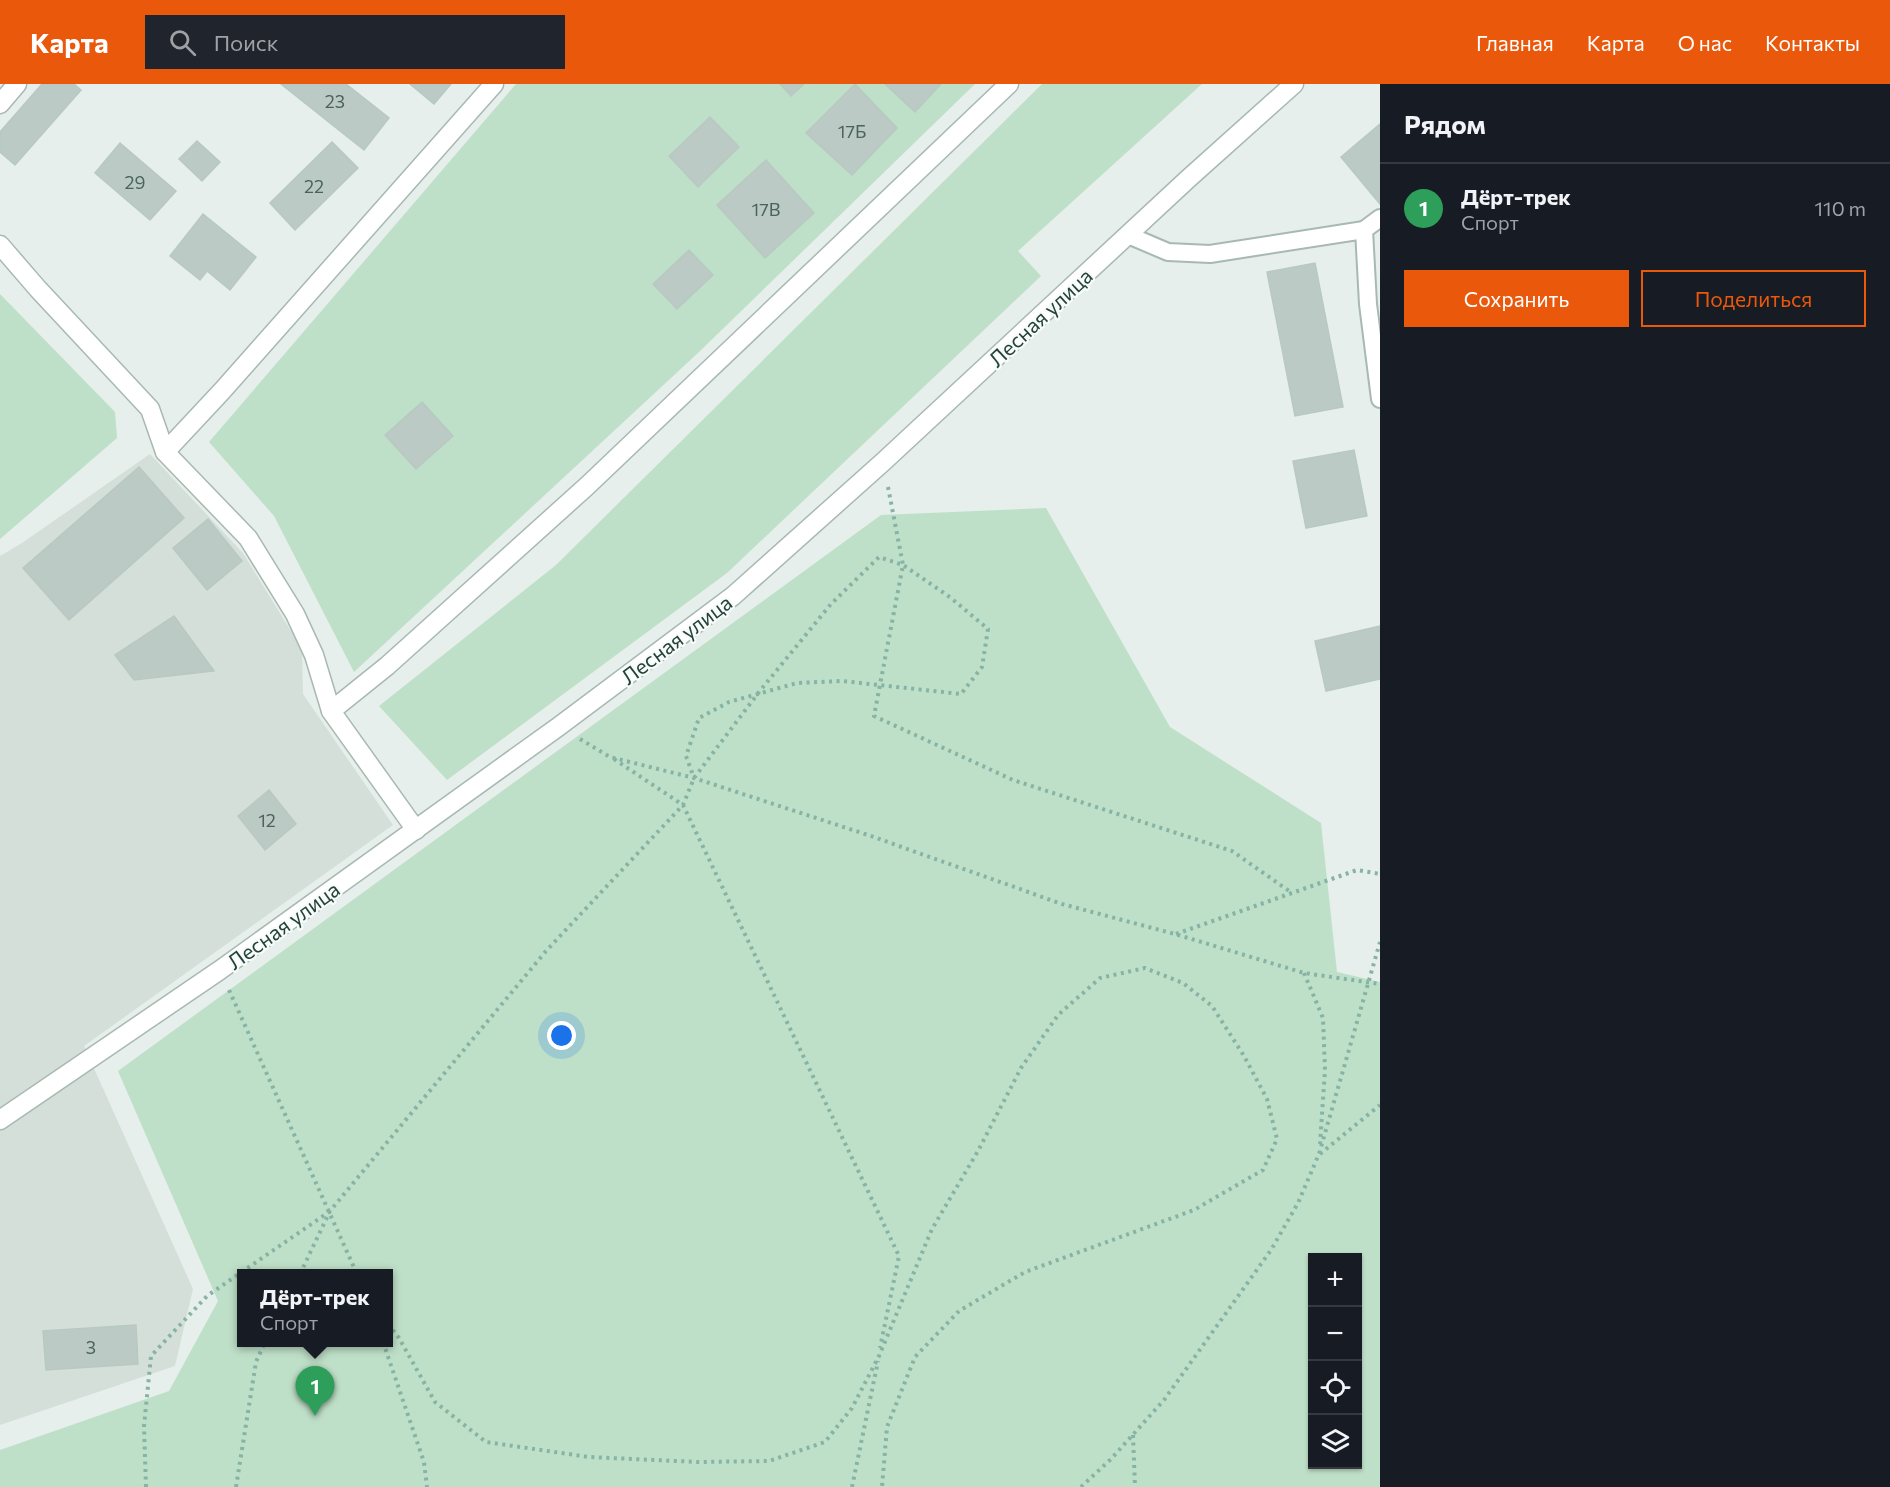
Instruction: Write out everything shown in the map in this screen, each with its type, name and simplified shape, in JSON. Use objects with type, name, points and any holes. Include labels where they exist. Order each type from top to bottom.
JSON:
[{"type":"street","points":[[0,104],[17,84]]},
{"type":"street","points":[[165,452],[230,382],[494,84]]},
{"type":"street","points":[[331,711],[387,666],[587,486],[1009,84]]},
{"type":"street","name":"Лесная улица","points":[[0,1120],[220,970],[416,830],[733,596],[883,462],[1294,84]]},
{"type":"street","points":[[0,245],[150,409],[165,452],[248,537],[295,614],[314,656],[331,711],[416,830]]},
{"type":"lane","points":[[1128,235],[1168,252],[1210,254],[1364,230],[1380,218]]},
{"type":"lane","points":[[1364,230],[1368,304],[1380,399]]},
{"type":"path","points":[[883,462],[903,564],[874,716],[1013,780],[1232,851],[1292,893]]},
{"type":"path","points":[[302,1269],[330,1211],[546,951],[683,805],[694,778],[759,692],[831,604],[879,557],[903,564],[951,598],[988,629],[982,667],[961,694],[842,681],[797,683],[759,692],[729,702],[699,718],[686,756],[694,778]]},
{"type":"path","points":[[558,727],[610,757],[683,805],[899,1256],[852,1487]]},
{"type":"path","points":[[610,757],[694,778],[868,835],[1062,904],[1175,934],[1304,973],[1380,984]]},
{"type":"path","points":[[1175,934],[1357,870],[1380,874]]},
{"type":"path","points":[[1081,1487],[1164,1400],[1270,1250],[1298,1203],[1319,1154],[1380,942]]},
{"type":"path","points":[[393,1330],[435,1402],[486,1442],[589,1457],[698,1462],[769,1461],[825,1442],[852,1408],[879,1356],[932,1229],[978,1151],[1021,1068],[1058,1015],[1100,978],[1145,968],[1183,983],[1212,1006],[1244,1056],[1267,1099],[1277,1139],[1263,1170],[1194,1210],[1025,1272],[959,1311],[915,1357],[887,1427],[882,1487]]},
{"type":"path","points":[[220,970],[355,1269]]},
{"type":"path","points":[[1304,973],[1323,1018],[1325,1070],[1319,1154]]},
{"type":"path","points":[[1319,1154],[1380,1105]]},
{"type":"path","points":[[246,1269],[330,1211]]},
{"type":"path","points":[[146,1487],[144,1426],[151,1356],[207,1296],[237,1275]]},
{"type":"path","points":[[236,1487],[256,1362],[263,1347]]},
{"type":"path","points":[[385,1347],[424,1462],[427,1487]]},
{"type":"path","points":[[1133,1435],[1135,1487]]},
{"type":"shaded area","points":[[150,454],[243,553],[302,649],[303,694],[393,825],[84,1046],[193,1289],[175,1366],[0,1425],[0,556]]},
{"type":"green space","points":[[516,84],[975,84],[699,352],[354,672],[274,516],[209,442]]},
{"type":"green space","points":[[1042,84],[1202,84],[1018,251],[1041,276],[727,573],[447,780],[379,706],[556,565]]},
{"type":"green space","points":[[0,294],[115,412],[117,438],[0,539]]},
{"type":"green space","points":[[1046,508],[1170,727],[1321,823],[1337,972],[1380,982],[1380,1487],[0,1487],[0,1450],[169,1391],[218,1301],[118,1071],[881,515]]},
{"type":"building","points":[[42,84],[74,84],[81,90],[15,165],[0,152],[0,132]]},
{"type":"building","points":[[281,84],[346,84],[389,118],[364,150]]},
{"type":"building","points":[[410,84],[451,84],[434,104]]},
{"type":"building","points":[[780,84],[804,84],[791,96]]},
{"type":"building","points":[[855,84],[897,128],[852,175],[806,133]]},
{"type":"building","points":[[885,84],[941,84],[915,112]]},
{"type":"building","points":[[710,117],[739,147],[698,187],[669,156]]},
{"type":"building","points":[[1380,124],[1380,204],[1341,157]]},
{"type":"building","points":[[197,141],[220,162],[202,181],[179,159]]},
{"type":"building","points":[[332,142],[358,168],[295,230],[270,203]]},
{"type":"building","points":[[120,143],[176,191],[150,220],[95,173]]},
{"type":"building","points":[[766,160],[814,213],[765,258],[717,205]]},
{"type":"building","points":[[203,214],[256,257],[230,290],[207,271],[200,280],[170,256]]},
{"type":"building","points":[[689,250],[713,275],[677,309],[653,284]]},
{"type":"building","points":[[1315,263],[1343,407],[1295,416],[1267,272]]},
{"type":"building","points":[[422,402],[453,436],[416,469],[385,435]]},
{"type":"building","points":[[1354,450],[1367,516],[1306,528],[1293,461]]},
{"type":"building","points":[[139,467],[184,518],[69,620],[23,568]]},
{"type":"building","points":[[208,519],[242,561],[207,590],[173,548]]},
{"type":"building","points":[[174,616],[214,671],[134,680],[115,655]]},
{"type":"building","points":[[1380,626],[1380,679],[1326,691],[1315,641]]},
{"type":"building","points":[[269,790],[296,824],[265,850],[238,816]]},
{"type":"building","points":[[136,1325],[138,1364],[46,1370],[43,1331]]},
{"type":"place","name":"Дёрт-трек","points":[[315,1416]]}]
